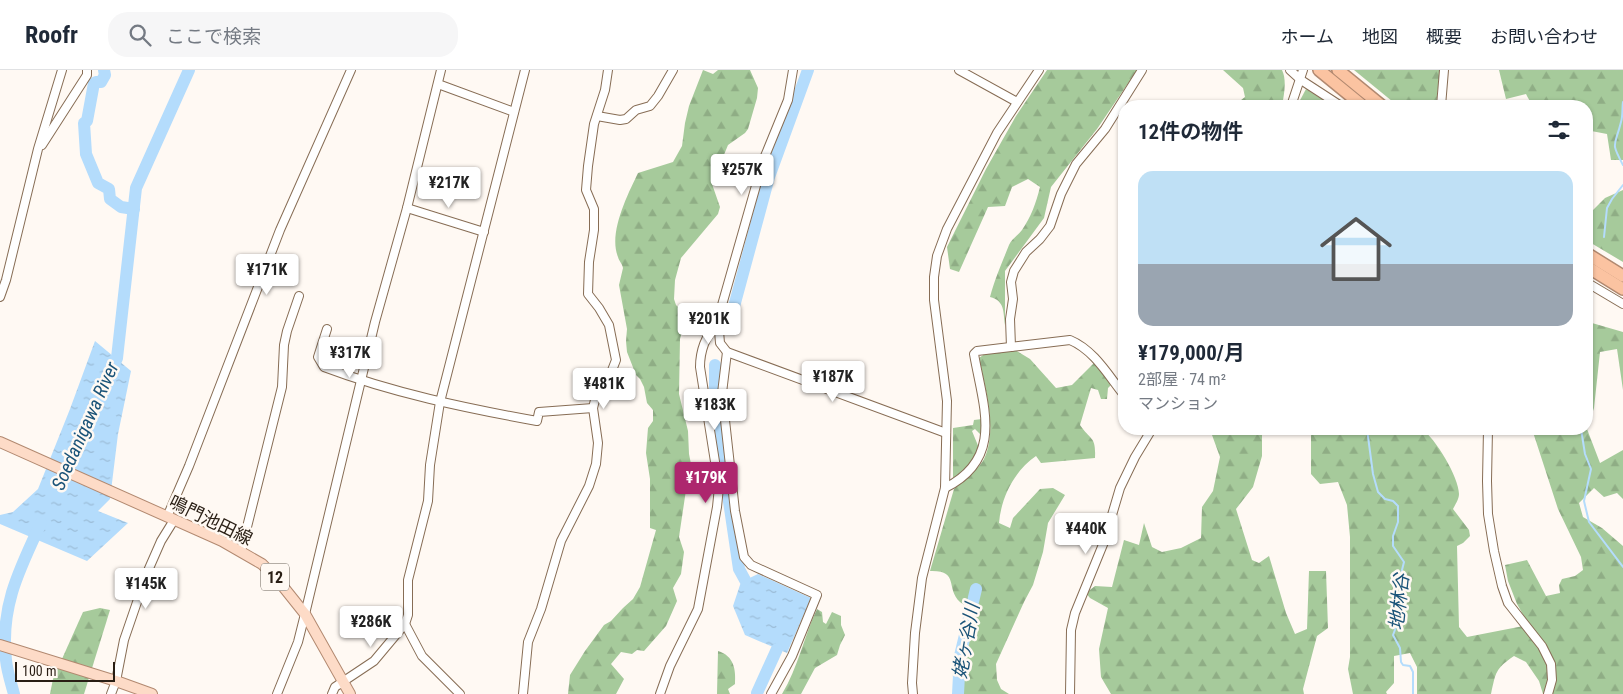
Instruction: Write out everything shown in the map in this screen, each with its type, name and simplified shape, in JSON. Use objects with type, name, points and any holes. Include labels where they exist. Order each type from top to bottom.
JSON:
[{"type":"highway","points":[[1319,70],[1356,100]]},
{"type":"highway","points":[[1338,70],[1375,100]]},
{"type":"highway","points":[[1593,257],[1623,276]]},
{"type":"highway","points":[[1593,270],[1623,289]]},
{"type":"main road","name":"鳴門池田線","points":[[0,442],[222,541],[262,564],[277,579],[305,614],[350,694]]},
{"type":"main road","points":[[0,645],[98,675],[152,694]]},
{"type":"street","points":[[0,297],[6,280],[38,148],[62,70]]},
{"type":"street","points":[[38,148],[42,146],[87,75],[87,70]]},
{"type":"street","points":[[111,694],[116,681],[124,640],[147,573],[171,518],[189,466],[280,230],[351,70]]},
{"type":"street","points":[[277,694],[298,642],[375,322],[407,208],[442,70]]},
{"type":"street","points":[[332,694],[335,686],[374,661],[405,624],[408,615],[408,580],[428,501],[430,465],[440,402],[525,70]]},
{"type":"street","points":[[523,694],[528,642],[541,610],[561,541],[589,486],[596,464],[598,443],[593,408],[595,400],[609,378],[616,360],[609,325],[600,308],[588,294],[594,209],[586,190],[592,141],[608,70]]},
{"type":"street","points":[[597,116],[620,120],[626,119],[636,110],[650,106],[673,70]]},
{"type":"street","points":[[793,70],[788,100],[763,161],[718,319],[720,343],[727,352],[946,433]]},
{"type":"street","points":[[959,70],[1017,102]]},
{"type":"street","points":[[913,694],[915,633],[922,578],[945,488],[947,401],[934,300],[934,277],[937,256],[947,229],[997,133],[1039,70]]},
{"type":"street","points":[[1123,100],[1142,70]]},
{"type":"street","points":[[1290,70],[1302,75],[1333,100]]},
{"type":"street","points":[[1442,100],[1444,70]]},
{"type":"street","points":[[1294,100],[1302,75]]},
{"type":"street","points":[[438,84],[514,112]]},
{"type":"street","points":[[1011,347],[1010,319],[1013,299],[1011,282],[1014,272],[1026,252],[1050,226],[1060,194],[1076,164],[1105,129],[1118,108]]},
{"type":"street","points":[[407,208],[484,232]]},
{"type":"street","points":[[1593,286],[1623,304]]},
{"type":"street","points":[[241,551],[282,386],[284,345],[299,296]]},
{"type":"street","points":[[660,694],[670,666],[698,609],[717,507],[719,487],[700,367],[700,355],[711,330],[718,326]]},
{"type":"street","points":[[327,329],[318,357],[320,363],[324,367],[361,381],[440,402],[537,421],[539,412],[593,408]]},
{"type":"street","points":[[945,488],[955,483],[969,471],[982,452],[985,436],[985,418],[974,354],[977,351],[1070,340],[1081,345],[1118,387]]},
{"type":"street","points":[[727,352],[722,392],[735,511],[744,557],[751,565],[817,595],[792,656],[771,694]]},
{"type":"street","points":[[1070,694],[1071,630],[1075,613],[1104,542],[1120,488],[1148,435]]},
{"type":"street","points":[[1488,435],[1488,514],[1502,586],[1508,603],[1542,646],[1551,664],[1552,680],[1548,694]]},
{"type":"street","points":[[405,624],[422,656],[460,694]]},
{"type":"green space","points":[[703,70],[713,74],[718,70],[750,70],[758,88],[748,129],[728,145],[712,184],[720,207],[718,214],[681,258],[675,280],[674,299],[676,305],[683,312],[685,320],[680,339],[679,394],[688,431],[689,454],[693,474],[699,473],[712,479],[716,487],[714,492],[686,490],[679,537],[684,552],[681,574],[673,588],[677,601],[666,626],[644,651],[637,650],[632,654],[621,652],[611,664],[624,679],[616,694],[568,694],[570,675],[585,651],[604,625],[611,621],[633,599],[640,587],[656,530],[650,528],[650,479],[646,453],[648,428],[653,421],[653,410],[647,403],[644,387],[636,375],[627,352],[627,329],[619,285],[623,268],[618,258],[616,247],[617,225],[638,173],[673,162],[682,146],[689,106]]},
{"type":"green space","points":[[1047,70],[1137,70],[1097,129],[1051,187],[1044,218],[1005,271],[1005,325],[1001,304],[990,297],[1009,245],[1028,220],[1040,187],[1028,179],[1012,187],[1005,206],[988,207],[959,272],[950,269],[947,247],[986,169],[1016,116]]},
{"type":"green space","points":[[1223,70],[1282,70],[1284,74],[1283,100],[1241,100],[1245,97],[1243,88]]},
{"type":"green space","points":[[1354,70],[1440,70],[1437,100],[1391,100]]},
{"type":"green space","points":[[1499,70],[1623,70],[1623,160],[1611,160],[1607,134],[1593,131],[1593,100],[1530,100],[1526,94],[1506,99]]},
{"type":"green space","points":[[1306,89],[1323,100],[1300,100]]},
{"type":"green space","points":[[1623,190],[1623,262],[1593,244],[1593,210],[1605,198]]},
{"type":"green space","points":[[1593,323],[1623,332],[1623,390],[1617,349],[1600,352],[1593,411]]},
{"type":"green space","points":[[1015,350],[1030,359],[1056,388],[1072,385],[1094,363],[1111,385],[1108,388],[1107,399],[1101,399],[1098,390],[1091,388],[1080,425],[1094,442],[1095,458],[1041,463],[1036,456],[1015,477],[1003,504],[999,523],[1010,528],[1013,518],[1040,489],[1053,488],[1065,495],[1048,523],[1043,552],[1033,585],[996,664],[997,680],[1001,689],[1009,694],[954,694],[952,661],[975,609],[960,602],[953,591],[949,577],[945,573],[930,571],[954,489],[964,479],[959,475],[953,478],[953,428],[973,425],[974,420],[982,419],[982,436],[975,429],[972,431],[979,448],[966,469],[971,474],[984,459],[990,435],[987,395],[979,358],[986,353]]},
{"type":"green space","points":[[1212,435],[1262,435],[1262,456],[1253,487],[1236,509],[1252,560],[1259,563],[1269,556],[1286,613],[1295,634],[1307,629],[1309,571],[1326,571],[1328,628],[1317,636],[1303,689],[1304,694],[1111,694],[1101,677],[1099,649],[1108,608],[1090,598],[1086,593],[1095,586],[1112,587],[1124,540],[1139,545],[1144,523],[1152,547],[1162,552],[1181,548],[1201,538],[1202,507],[1213,491],[1220,457]]},
{"type":"green space","points":[[1311,435],[1428,435],[1433,441],[1451,468],[1458,487],[1458,500],[1453,509],[1469,530],[1470,536],[1457,546],[1459,627],[1467,637],[1529,625],[1517,604],[1508,581],[1505,565],[1527,560],[1546,596],[1560,593],[1559,585],[1562,579],[1575,576],[1583,570],[1581,557],[1558,509],[1534,435],[1589,435],[1600,463],[1623,450],[1623,499],[1617,493],[1604,497],[1594,488],[1579,503],[1583,517],[1602,528],[1623,546],[1623,694],[1543,694],[1539,681],[1526,662],[1514,656],[1503,664],[1497,672],[1491,694],[1417,694],[1417,667],[1410,653],[1394,656],[1394,683],[1386,692],[1387,694],[1353,694],[1348,669],[1350,657],[1350,537],[1347,505],[1338,482],[1320,484],[1311,474]]},
{"type":"green space","points":[[100,608],[110,610],[84,694],[50,694],[53,679],[83,612]]},
{"type":"green space","points":[[817,609],[822,612],[823,622],[826,624],[832,612],[841,616],[841,625],[845,635],[837,655],[815,668],[801,694],[782,694],[788,684]]},
{"type":"green space","points":[[718,651],[728,656],[733,664],[735,684],[728,689],[730,694],[717,694]]},
{"type":"water","points":[[95,341],[131,371],[118,434],[110,499],[98,511],[128,523],[87,561],[0,524],[0,515],[13,512],[38,489]]},
{"type":"water","points":[[758,574],[811,598],[787,653],[745,635],[733,606],[741,582]]},
{"type":"waterway","points":[[104,70],[105,75],[101,82],[94,83],[87,121],[84,123],[86,154],[98,183],[109,189],[110,199],[121,207],[134,209]]},
{"type":"waterway","name":"Soedanigawa River","points":[[110,374],[117,358],[136,188],[189,70]]},
{"type":"waterway","points":[[726,329],[732,314],[769,177],[808,70]]},
{"type":"waterway","points":[[1623,102],[1622,120],[1615,144],[1616,152],[1623,165]]},
{"type":"waterway","points":[[1604,237],[1607,208],[1623,185]]},
{"type":"waterway","points":[[715,365],[715,407],[739,569],[745,580]]},
{"type":"waterway","name":"地林谷","points":[[1368,435],[1373,474],[1378,492],[1385,499],[1393,501],[1398,506],[1398,522],[1393,536],[1393,546],[1404,562],[1397,590],[1401,614],[1393,635],[1400,648],[1401,662],[1403,665],[1410,666],[1413,672],[1413,694]]},
{"type":"waterway","points":[[1582,435],[1585,454],[1591,469],[1584,501],[1589,522],[1623,567]]},
{"type":"waterway","name":"Soedanigawa River","points":[[14,694],[6,660],[6,623],[13,589],[41,523]]},
{"type":"waterway","name":"姥ヶ谷川","points":[[958,694],[960,656],[976,589]]},
{"type":"waterway","points":[[757,693],[777,649]]}]
